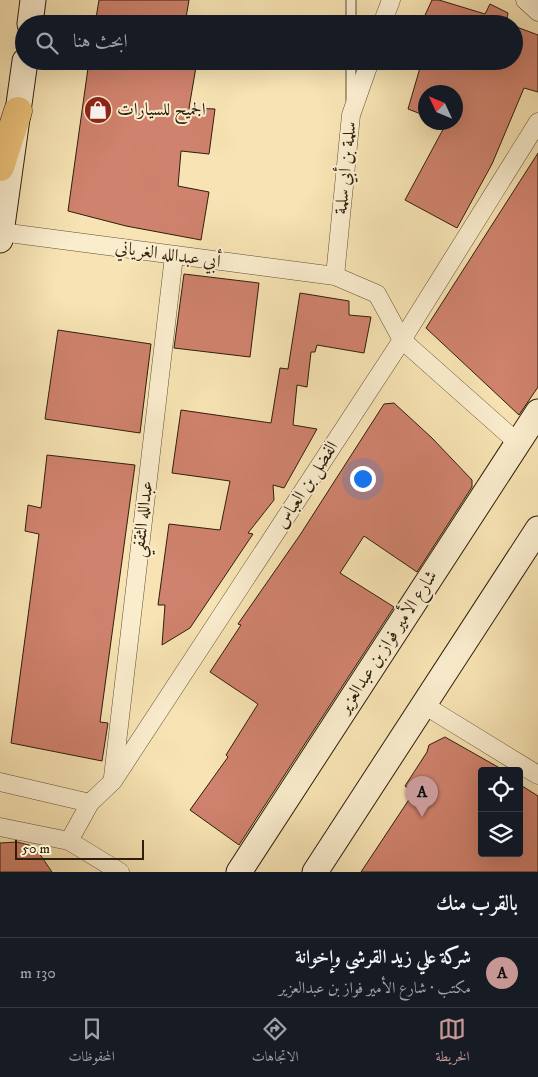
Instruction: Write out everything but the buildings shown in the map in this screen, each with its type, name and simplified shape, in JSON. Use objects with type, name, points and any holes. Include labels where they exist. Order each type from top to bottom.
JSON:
[{"type":"highway","points":[[0,167],[18,111]]},
{"type":"main road","points":[[31,15],[33,0]]},
{"type":"main road","points":[[1,236],[24,70]]},
{"type":"main road","name":"شارع الأمير فواز بن عبدالعزير","points":[[239,872],[538,412]]},
{"type":"main road","points":[[315,872],[538,529]]},
{"type":"street","points":[[385,15],[390,0]]},
{"type":"street","points":[[525,0],[538,12]]},
{"type":"street","name":"سلمة بن أبي سلمة","points":[[335,276],[351,116],[367,70]]},
{"type":"street","name":"الفضل بن العباس","points":[[69,841],[90,802],[112,781],[402,340],[538,122]]},
{"type":"street","name":"أبي عبدالله الغرياني","points":[[1,236],[335,276],[377,294],[402,340],[518,443]]},
{"type":"street","name":"عبدالله الثقفي","points":[[112,781],[174,256]]},
{"type":"street","points":[[424,705],[538,775]]},
{"type":"street","points":[[0,782],[90,802]]},
{"type":"street","points":[[0,827],[69,841],[120,872]]},
{"type":"lane","points":[[351,0],[351,15]]},
{"type":"lane","points":[[351,70],[351,116]]},
{"type":"place","name":"الجميح للسيارات","points":[[98,110]]},
{"type":"place","name":"شركة علي زيد القرشي وإخوانة","points":[[422,817]]}]
